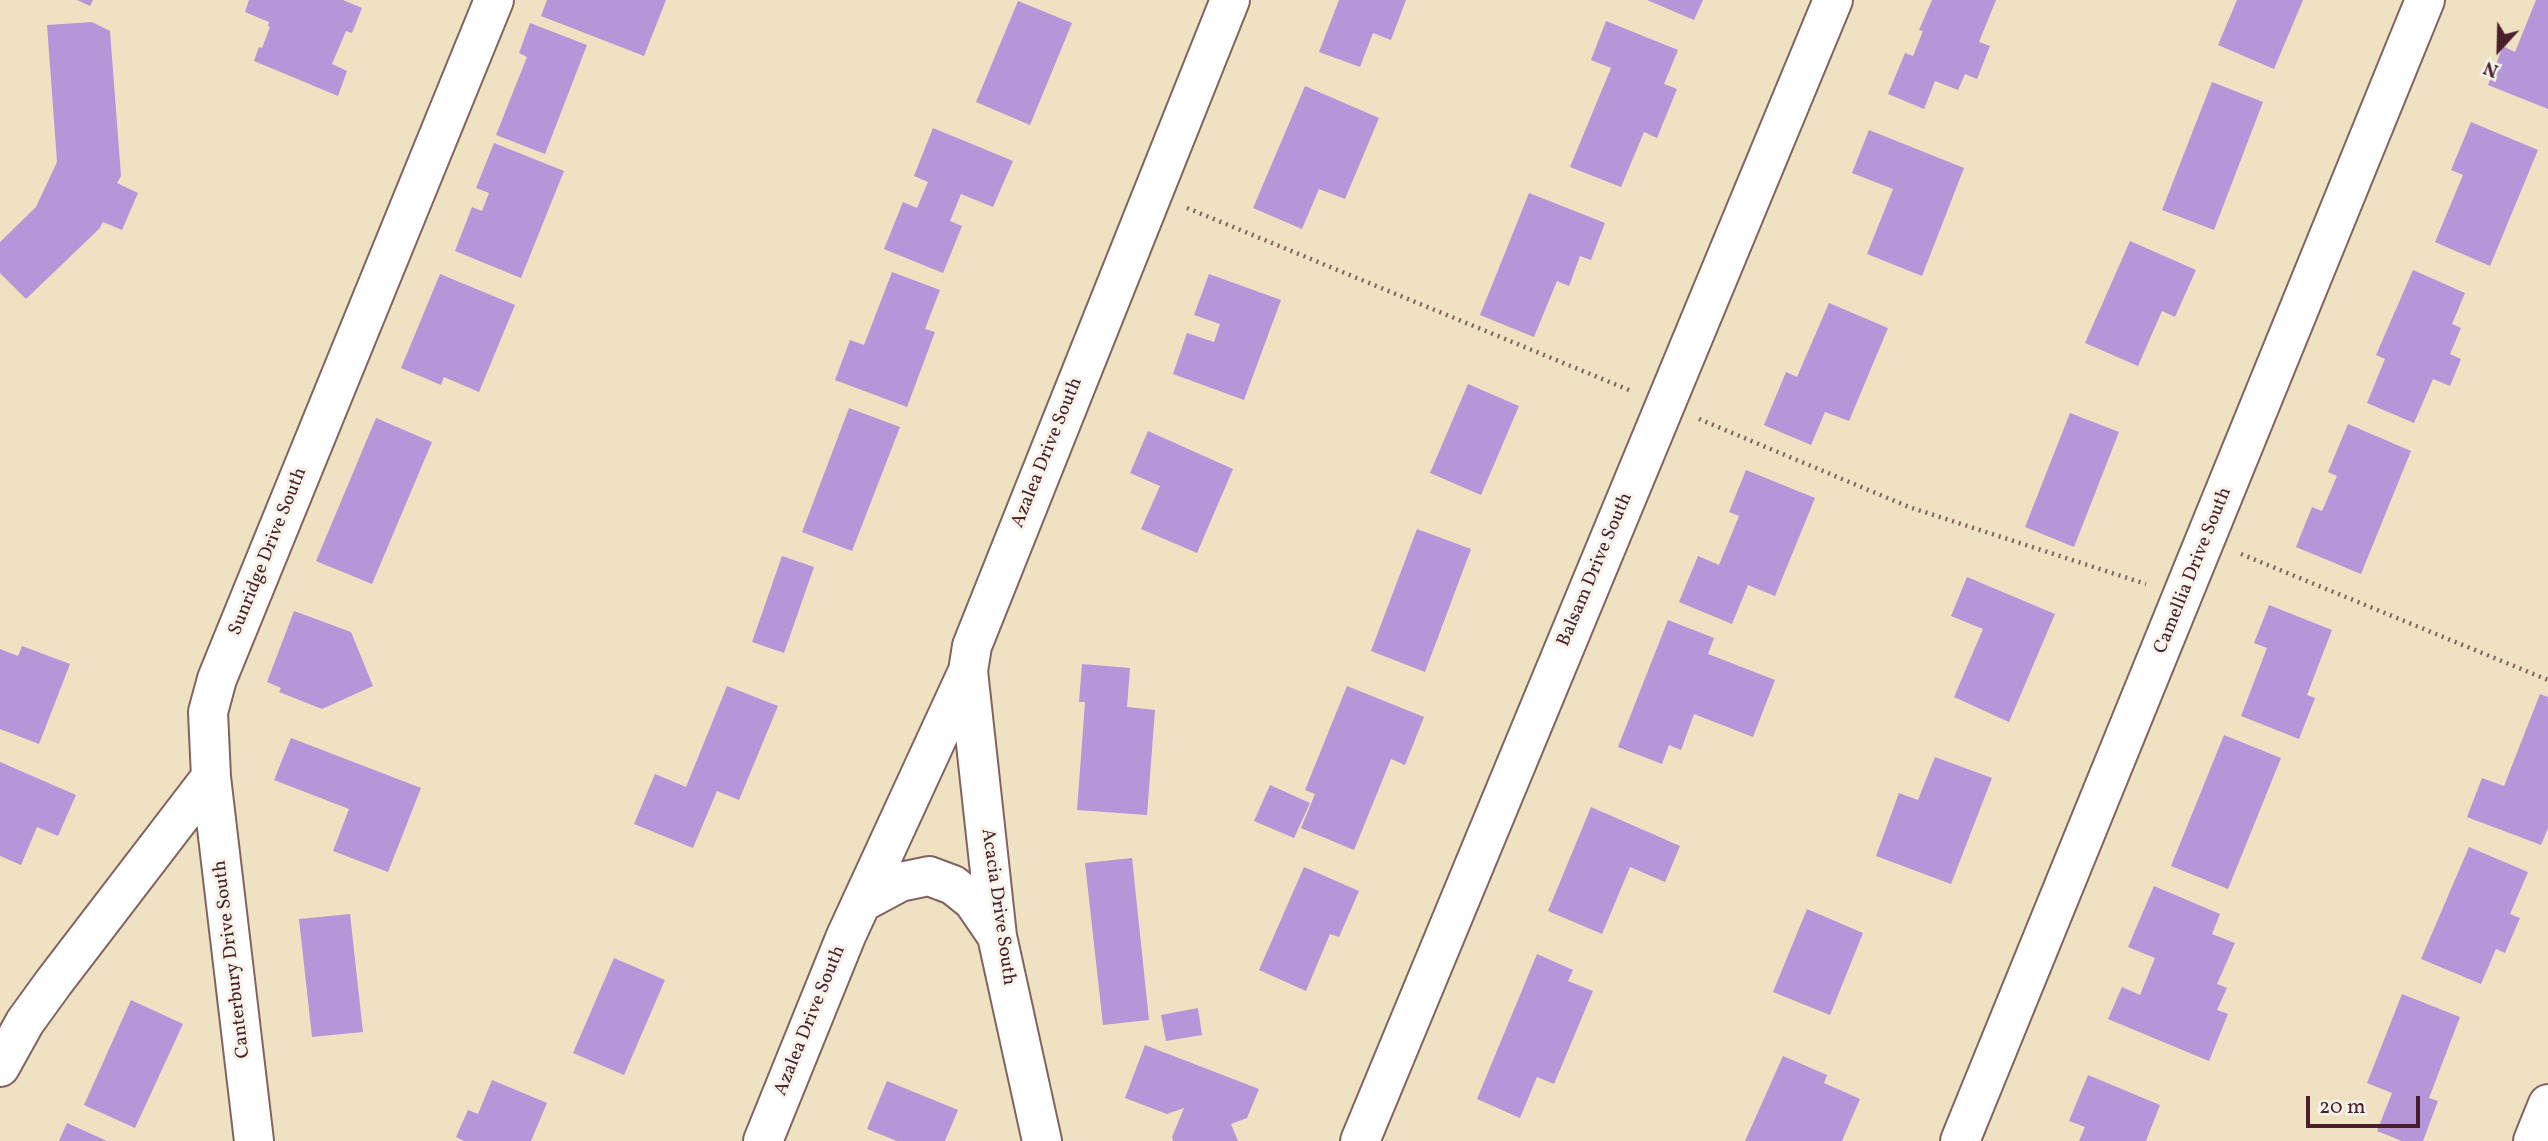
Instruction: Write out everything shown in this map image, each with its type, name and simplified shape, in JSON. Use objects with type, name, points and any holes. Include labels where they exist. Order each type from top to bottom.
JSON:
[{"type":"street","name":"Sunridge Drive South","points":[[211,776],[208,712],[217,679],[494,0]]},
{"type":"street","name":"Azalea Drive South","points":[[763,1141],[861,903],[968,671],[972,646],[1230,0]]},
{"type":"street","name":"Balsam Drive South","points":[[1360,1141],[1833,0]]},
{"type":"street","name":"Camellia Drive South","points":[[1960,1141],[2425,0]]},
{"type":"street","name":"Acacia Drive South","points":[[968,671],[997,936],[1042,1141]]},
{"type":"street","points":[[0,1067],[25,1022],[54,982],[211,776]]},
{"type":"street","name":"Canterbury Drive South","points":[[211,776],[254,1141]]},
{"type":"street","points":[[861,903],[900,882],[929,876],[953,885],[973,901],[997,936]]},
{"type":"street","points":[[2533,1141],[2548,1104]]},
{"type":"path","points":[[1151,193],[1909,507],[2184,596]]},
{"type":"path","points":[[2207,539],[2548,680]]},
{"type":"building","points":[[77,0],[93,0],[90,6]]},
{"type":"building","points":[[249,0],[343,0],[362,8],[352,33],[346,31],[332,64],[347,71],[338,96],[254,61],[270,27],[269,22],[245,12]]},
{"type":"building","points":[[547,0],[666,0],[644,56],[541,16]]},
{"type":"building","points":[[1339,0],[1406,0],[1391,40],[1373,33],[1360,67],[1319,52]]},
{"type":"building","points":[[1647,0],[1703,0],[1694,20]]},
{"type":"building","points":[[1932,0],[1996,0],[1979,42],[1990,46],[1977,79],[1965,74],[1958,90],[1935,81],[1924,109],[1888,94],[1905,53],[1913,56],[1923,31],[1919,30]]},
{"type":"building","points":[[2237,0],[2303,0],[2274,69],[2218,45]]},
{"type":"building","points":[[2536,0],[2548,0],[2548,109],[2488,85],[2503,46],[2515,52]]},
{"type":"building","points":[[1018,1],[1072,23],[1030,125],[976,102]]},
{"type":"building","points":[[1606,21],[1678,50],[1664,84],[1677,89],[1657,138],[1644,132],[1621,187],[1570,167],[1611,68],[1591,60]]},
{"type":"building","points":[[92,22],[110,31],[121,176],[117,183],[138,193],[122,230],[103,222],[99,229],[26,299],[0,273],[0,242],[36,207],[57,162],[47,25]]},
{"type":"building","points":[[530,23],[587,45],[545,154],[496,135],[527,57],[519,53]]},
{"type":"building","points":[[2212,82],[2263,102],[2214,230],[2162,210]]},
{"type":"building","points":[[1305,86],[1379,118],[1345,199],[1319,189],[1302,229],[1253,208]]},
{"type":"building","points":[[2471,122],[2538,150],[2490,266],[2435,242],[2463,175],[2451,170]]},
{"type":"building","points":[[933,128],[1013,161],[993,207],[961,194],[950,221],[962,226],[943,273],[884,249],[903,202],[917,208],[928,182],[914,176]]},
{"type":"building","points":[[1869,130],[1964,168],[1922,276],[1867,254],[1893,189],[1852,173]]},
{"type":"building","points":[[494,143],[564,171],[521,278],[455,251],[472,207],[482,211],[489,193],[476,188]]},
{"type":"building","points":[[1529,193],[1605,223],[1591,260],[1580,256],[1569,286],[1557,281],[1534,337],[1480,315]]},
{"type":"building","points":[[2130,241],[2196,270],[2175,317],[2162,311],[2138,366],[2085,343]]},
{"type":"building","points":[[2413,270],[2465,293],[2452,324],[2461,328],[2450,354],[2461,359],[2450,386],[2433,379],[2414,423],[2367,403],[2385,359],[2376,355]]},
{"type":"building","points":[[892,272],[940,290],[925,329],[935,332],[907,407],[835,380],[850,340],[864,345]]},
{"type":"building","points":[[440,274],[515,305],[479,392],[444,377],[441,385],[401,368]]},
{"type":"building","points":[[1209,274],[1281,300],[1244,400],[1173,374],[1187,333],[1214,342],[1220,324],[1194,315]]},
{"type":"building","points":[[1829,303],[1888,328],[1849,421],[1825,412],[1811,445],[1764,425],[1786,372],[1797,377]]},
{"type":"building","points":[[1468,384],[1519,406],[1481,495],[1430,473]]},
{"type":"building","points":[[849,408],[900,427],[852,551],[802,532]]},
{"type":"building","points":[[2070,413],[2119,432],[2074,547],[2025,527]]},
{"type":"building","points":[[376,418],[432,442],[372,584],[316,561]]},
{"type":"building","points":[[2348,424],[2411,451],[2361,574],[2296,547],[2312,507],[2322,511],[2337,476],[2328,472]]},
{"type":"building","points":[[1148,431],[1233,469],[1197,553],[1141,529],[1160,486],[1130,473]]},
{"type":"building","points":[[1746,470],[1815,498],[1775,596],[1748,585],[1732,624],[1679,602],[1698,556],[1719,565],[1739,516],[1729,512]]},
{"type":"building","points":[[1417,529],[1471,549],[1425,672],[1371,651]]},
{"type":"building","points":[[782,556],[814,567],[784,653],[752,642]]},
{"type":"building","points":[[1967,577],[2055,614],[2009,722],[1954,697],[1983,629],[1951,616]]},
{"type":"building","points":[[2269,605],[2332,630],[2307,695],[2315,698],[2299,739],[2241,716],[2267,648],[2254,643]]},
{"type":"building","points":[[294,611],[351,632],[373,686],[322,709],[279,692],[281,688],[267,682]]},
{"type":"building","points":[[1668,620],[1714,638],[1708,654],[1775,680],[1753,737],[1694,714],[1681,750],[1669,745],[1662,764],[1618,747]]},
{"type":"building","points":[[22,646],[70,664],[39,744],[0,729],[0,649],[18,656]]},
{"type":"building","points":[[1082,664],[1130,668],[1127,707],[1155,710],[1147,815],[1077,810],[1085,702],[1079,702]]},
{"type":"building","points":[[727,686],[778,706],[739,800],[717,791],[693,848],[634,824],[655,774],[686,787]]},
{"type":"building","points":[[1347,686],[1424,717],[1405,765],[1391,759],[1354,850],[1301,828],[1315,794],[1305,790]]},
{"type":"building","points":[[2540,694],[2548,697],[2548,828],[2541,845],[2467,817],[2482,778],[2504,786]]},
{"type":"building","points":[[2224,735],[2281,758],[2228,889],[2171,866]]},
{"type":"building","points":[[291,738],[421,788],[388,872],[333,851],[349,809],[274,780]]},
{"type":"building","points":[[1935,757],[1992,778],[1951,884],[1876,856],[1899,793],[1918,800]]},
{"type":"building","points":[[0,762],[76,795],[58,836],[37,827],[21,865],[0,856]]},
{"type":"building","points":[[1270,785],[1310,803],[1294,838],[1254,821]]},
{"type":"building","points":[[1591,807],[1680,846],[1665,882],[1630,867],[1602,934],[1548,911]]},
{"type":"building","points":[[2469,847],[2528,872],[2510,914],[2520,918],[2505,953],[2496,949],[2481,984],[2421,959]]},
{"type":"building","points":[[1132,858],[1149,1020],[1103,1025],[1085,863]]},
{"type":"building","points":[[1304,867],[1359,891],[1339,937],[1330,934],[1306,991],[1259,970]]},
{"type":"building","points":[[2154,886],[2220,914],[2212,934],[2235,943],[2217,984],[2227,988],[2217,1010],[2228,1014],[2209,1061],[2108,1019],[2122,987],[2140,995],[2155,958],[2128,947]]},
{"type":"building","points":[[1807,909],[1863,933],[1830,1015],[1773,992]]},
{"type":"building","points":[[350,914],[363,1032],[312,1037],[299,919]]},
{"type":"building","points":[[1537,954],[1573,970],[1568,981],[1593,991],[1554,1084],[1537,1077],[1520,1118],[1477,1099]]},
{"type":"building","points":[[614,958],[665,980],[624,1075],[573,1053]]},
{"type":"building","points":[[2402,994],[2460,1017],[2429,1098],[2438,1101],[2423,1141],[2402,1141],[2377,1131],[2392,1093],[2367,1083]]},
{"type":"building","points":[[131,1000],[183,1024],[135,1128],[84,1105]]},
{"type":"building","points":[[1198,1008],[1202,1035],[1166,1041],[1161,1015]]},
{"type":"building","points":[[1145,1045],[1259,1089],[1247,1118],[1231,1124],[1238,1141],[1173,1141],[1172,1137],[1184,1108],[1167,1114],[1125,1098]]},
{"type":"building","points":[[1783,1056],[1827,1075],[1824,1083],[1860,1099],[1842,1141],[1745,1141]]},
{"type":"building","points":[[2088,1075],[2160,1105],[2146,1141],[2079,1141],[2085,1127],[2069,1121]]},
{"type":"building","points":[[492,1080],[547,1103],[531,1141],[464,1141],[456,1137],[468,1110],[478,1114]]},
{"type":"building","points":[[887,1081],[958,1110],[945,1141],[897,1141],[867,1129]]},
{"type":"building","points":[[67,1123],[107,1141],[59,1141]]}]
